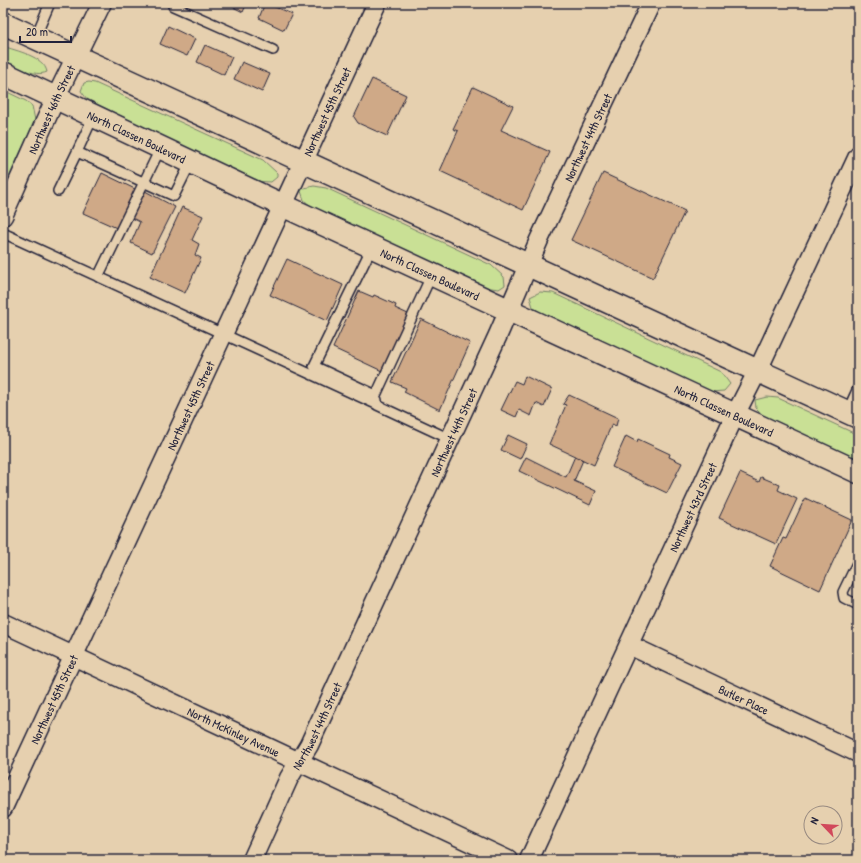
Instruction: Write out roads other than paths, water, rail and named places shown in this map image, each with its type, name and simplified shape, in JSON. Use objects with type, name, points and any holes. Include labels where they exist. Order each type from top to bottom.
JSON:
[{"type":"main road","points":[[3,23],[853,414]]},
{"type":"main road","name":"North Classen Boulevard","points":[[3,73],[282,206],[858,472]]},
{"type":"street","name":"Northwest 46th Street","points":[[3,216],[56,97],[102,3]]},
{"type":"street","name":"Northwest 45th Street","points":[[3,808],[282,206],[305,161],[377,3]]},
{"type":"street","name":"Northwest 44th Street","points":[[252,860],[290,778],[309,745],[509,310],[528,265],[651,3]]},
{"type":"street","name":"Northwest 43rd Street","points":[[529,860],[735,415],[758,370],[858,156]]},
{"type":"street","name":"North McKinley Avenue","points":[[3,623],[508,860]]},
{"type":"street","name":"Butler Place","points":[[629,645],[858,753]]},
{"type":"lane","points":[[35,38],[50,3]]},
{"type":"lane","points":[[173,6],[273,50]]},
{"type":"lane","points":[[58,190],[94,116]]},
{"type":"lane","points":[[98,277],[161,147]]},
{"type":"lane","points":[[77,152],[174,196],[191,162]]},
{"type":"lane","points":[[3,233],[450,439]]},
{"type":"lane","points":[[372,247],[314,366],[376,395]]},
{"type":"lane","points":[[378,405],[376,395],[432,274]]},
{"type":"lane","points":[[853,414],[858,388]]},
{"type":"lane","points":[[858,561],[843,592],[844,598],[858,605]]}]
